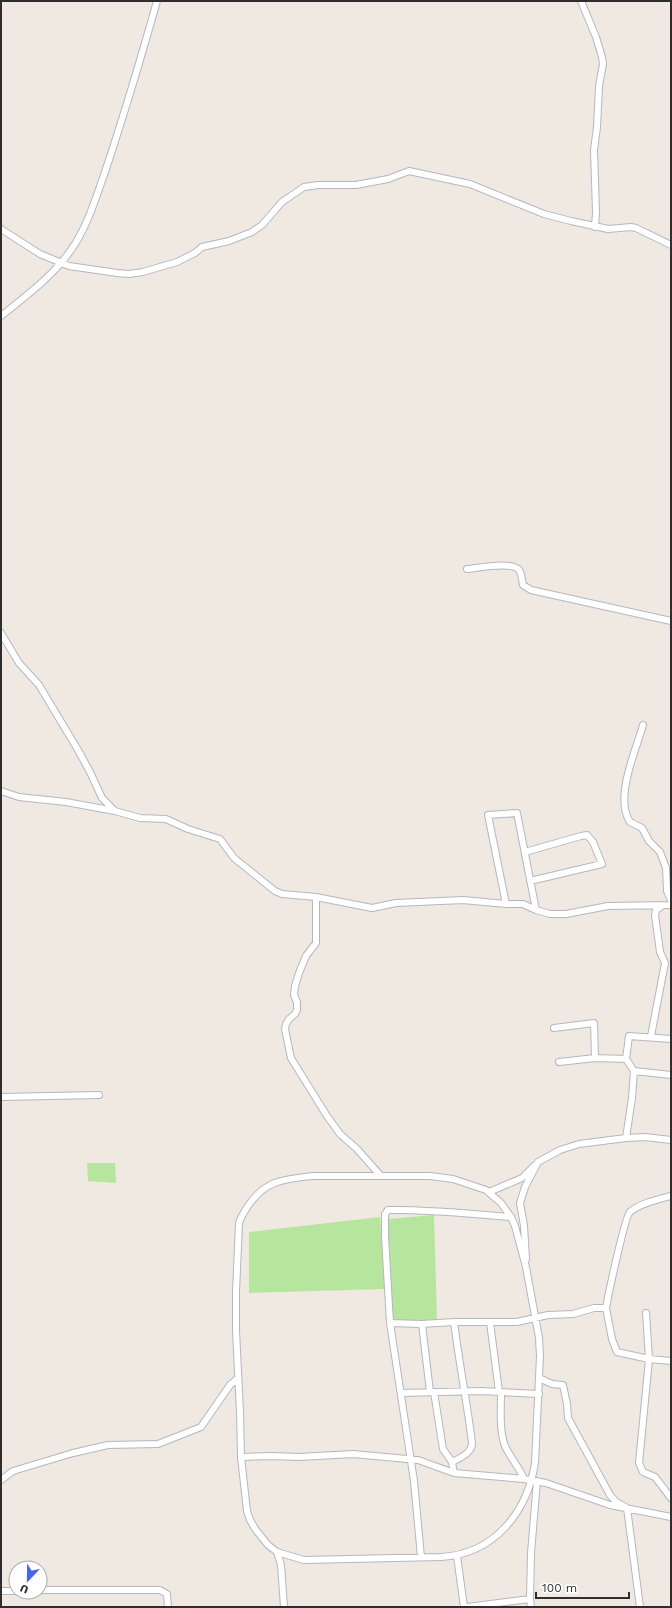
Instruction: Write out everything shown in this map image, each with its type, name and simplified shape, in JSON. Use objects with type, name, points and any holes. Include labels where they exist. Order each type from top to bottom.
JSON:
[{"type":"street","points":[[1,316],[38,287],[72,249],[90,212],[126,112],[157,1]]},
{"type":"street","points":[[581,1],[600,50],[603,64],[599,86],[594,150],[595,226]]},
{"type":"street","points":[[1,228],[22,243],[60,263],[81,269],[129,274],[160,268],[194,254],[202,247],[229,241],[252,232],[262,225],[282,202],[304,187],[318,185],[356,185],[388,179],[409,171],[470,184],[544,214],[608,229],[631,227],[671,244]]},
{"type":"street","points":[[467,569],[501,566],[515,567],[520,571],[523,585],[531,590],[671,621]]},
{"type":"street","points":[[1,633],[20,663],[39,685],[87,766],[102,798],[115,811]]},
{"type":"street","points":[[643,725],[625,786],[625,808],[630,822],[642,828],[649,841],[660,852],[666,868],[667,891],[671,900]]},
{"type":"street","points":[[1,791],[20,797],[66,802],[115,811],[140,818],[166,819],[188,829],[220,839],[234,858],[275,891],[282,894],[316,897],[372,908],[396,903],[463,900],[523,904],[550,914],[566,914],[608,906],[671,905]]},
{"type":"street","points":[[506,904],[488,815],[518,813],[536,910]]},
{"type":"street","points":[[525,852],[587,835],[593,842],[602,864],[530,881]]},
{"type":"street","points":[[316,897],[316,943],[306,956],[295,986],[297,1010],[286,1024],[285,1029],[287,1041],[291,1058],[327,1116],[340,1134],[357,1149],[380,1175]]},
{"type":"street","points":[[651,1036],[668,964],[660,952],[655,915],[656,910],[662,906]]},
{"type":"street","points":[[554,1028],[594,1023],[595,1058]]},
{"type":"street","points":[[626,1138],[632,1098],[634,1071],[626,1059],[629,1036],[651,1036],[671,1039]]},
{"type":"street","points":[[559,1062],[595,1058],[626,1059]]},
{"type":"street","points":[[634,1071],[671,1075]]},
{"type":"street","points":[[1,1097],[98,1095]]},
{"type":"street","points":[[489,1192],[522,1178],[538,1162],[560,1150],[579,1144],[645,1137],[671,1140]]},
{"type":"street","points":[[526,1267],[525,1231],[520,1204],[525,1187],[538,1162]]},
{"type":"street","points":[[531,1607],[530,1599],[535,1480],[535,1463],[539,1394],[539,1338],[526,1267],[511,1217],[501,1203],[489,1192],[476,1186],[430,1176],[313,1176],[286,1179],[266,1187],[255,1196],[241,1217],[238,1233],[236,1323],[241,1457],[247,1510],[250,1520],[262,1538],[277,1552],[296,1559],[308,1560],[457,1556],[484,1544],[504,1529],[520,1508],[535,1480]]},
{"type":"street","points":[[671,1196],[638,1207],[629,1212],[623,1229],[606,1308],[616,1351],[649,1359],[671,1361]]},
{"type":"street","points":[[421,1557],[414,1481],[390,1323],[385,1237],[387,1211],[446,1212],[511,1217]]},
{"type":"street","points":[[390,1323],[422,1324],[454,1322],[517,1322],[548,1315],[573,1314],[594,1308],[606,1308]]},
{"type":"street","points":[[646,1313],[649,1359],[639,1463],[643,1472],[655,1477],[671,1498]]},
{"type":"street","points":[[452,1462],[464,1455],[472,1447],[454,1322]]},
{"type":"street","points":[[490,1322],[500,1392],[502,1432],[505,1445],[519,1467],[524,1479]]},
{"type":"street","points":[[422,1324],[432,1392],[443,1449],[452,1462],[454,1473]]},
{"type":"street","points":[[1,1480],[13,1471],[73,1453],[108,1445],[158,1444],[201,1427],[230,1385],[238,1378]]},
{"type":"street","points":[[539,1378],[552,1384],[563,1385],[568,1418],[576,1434],[610,1495],[616,1502],[627,1508]]},
{"type":"street","points":[[401,1393],[465,1391],[539,1394]]},
{"type":"street","points":[[241,1457],[299,1457],[352,1454],[410,1459],[422,1461],[454,1473],[535,1480],[610,1505],[671,1517]]},
{"type":"street","points":[[627,1508],[640,1607]]},
{"type":"street","points":[[277,1552],[281,1565],[284,1607]]},
{"type":"street","points":[[457,1556],[464,1607]]},
{"type":"street","points":[[48,1590],[160,1590],[167,1594],[168,1607]]},
{"type":"street","points":[[468,1607],[530,1599]]},
{"type":"green space","points":[[87,1163],[115,1163],[116,1183],[88,1181]]},
{"type":"green space","points":[[434,1215],[437,1321],[393,1321],[388,1219]]},
{"type":"green space","points":[[380,1217],[385,1289],[249,1293],[249,1232]]}]
